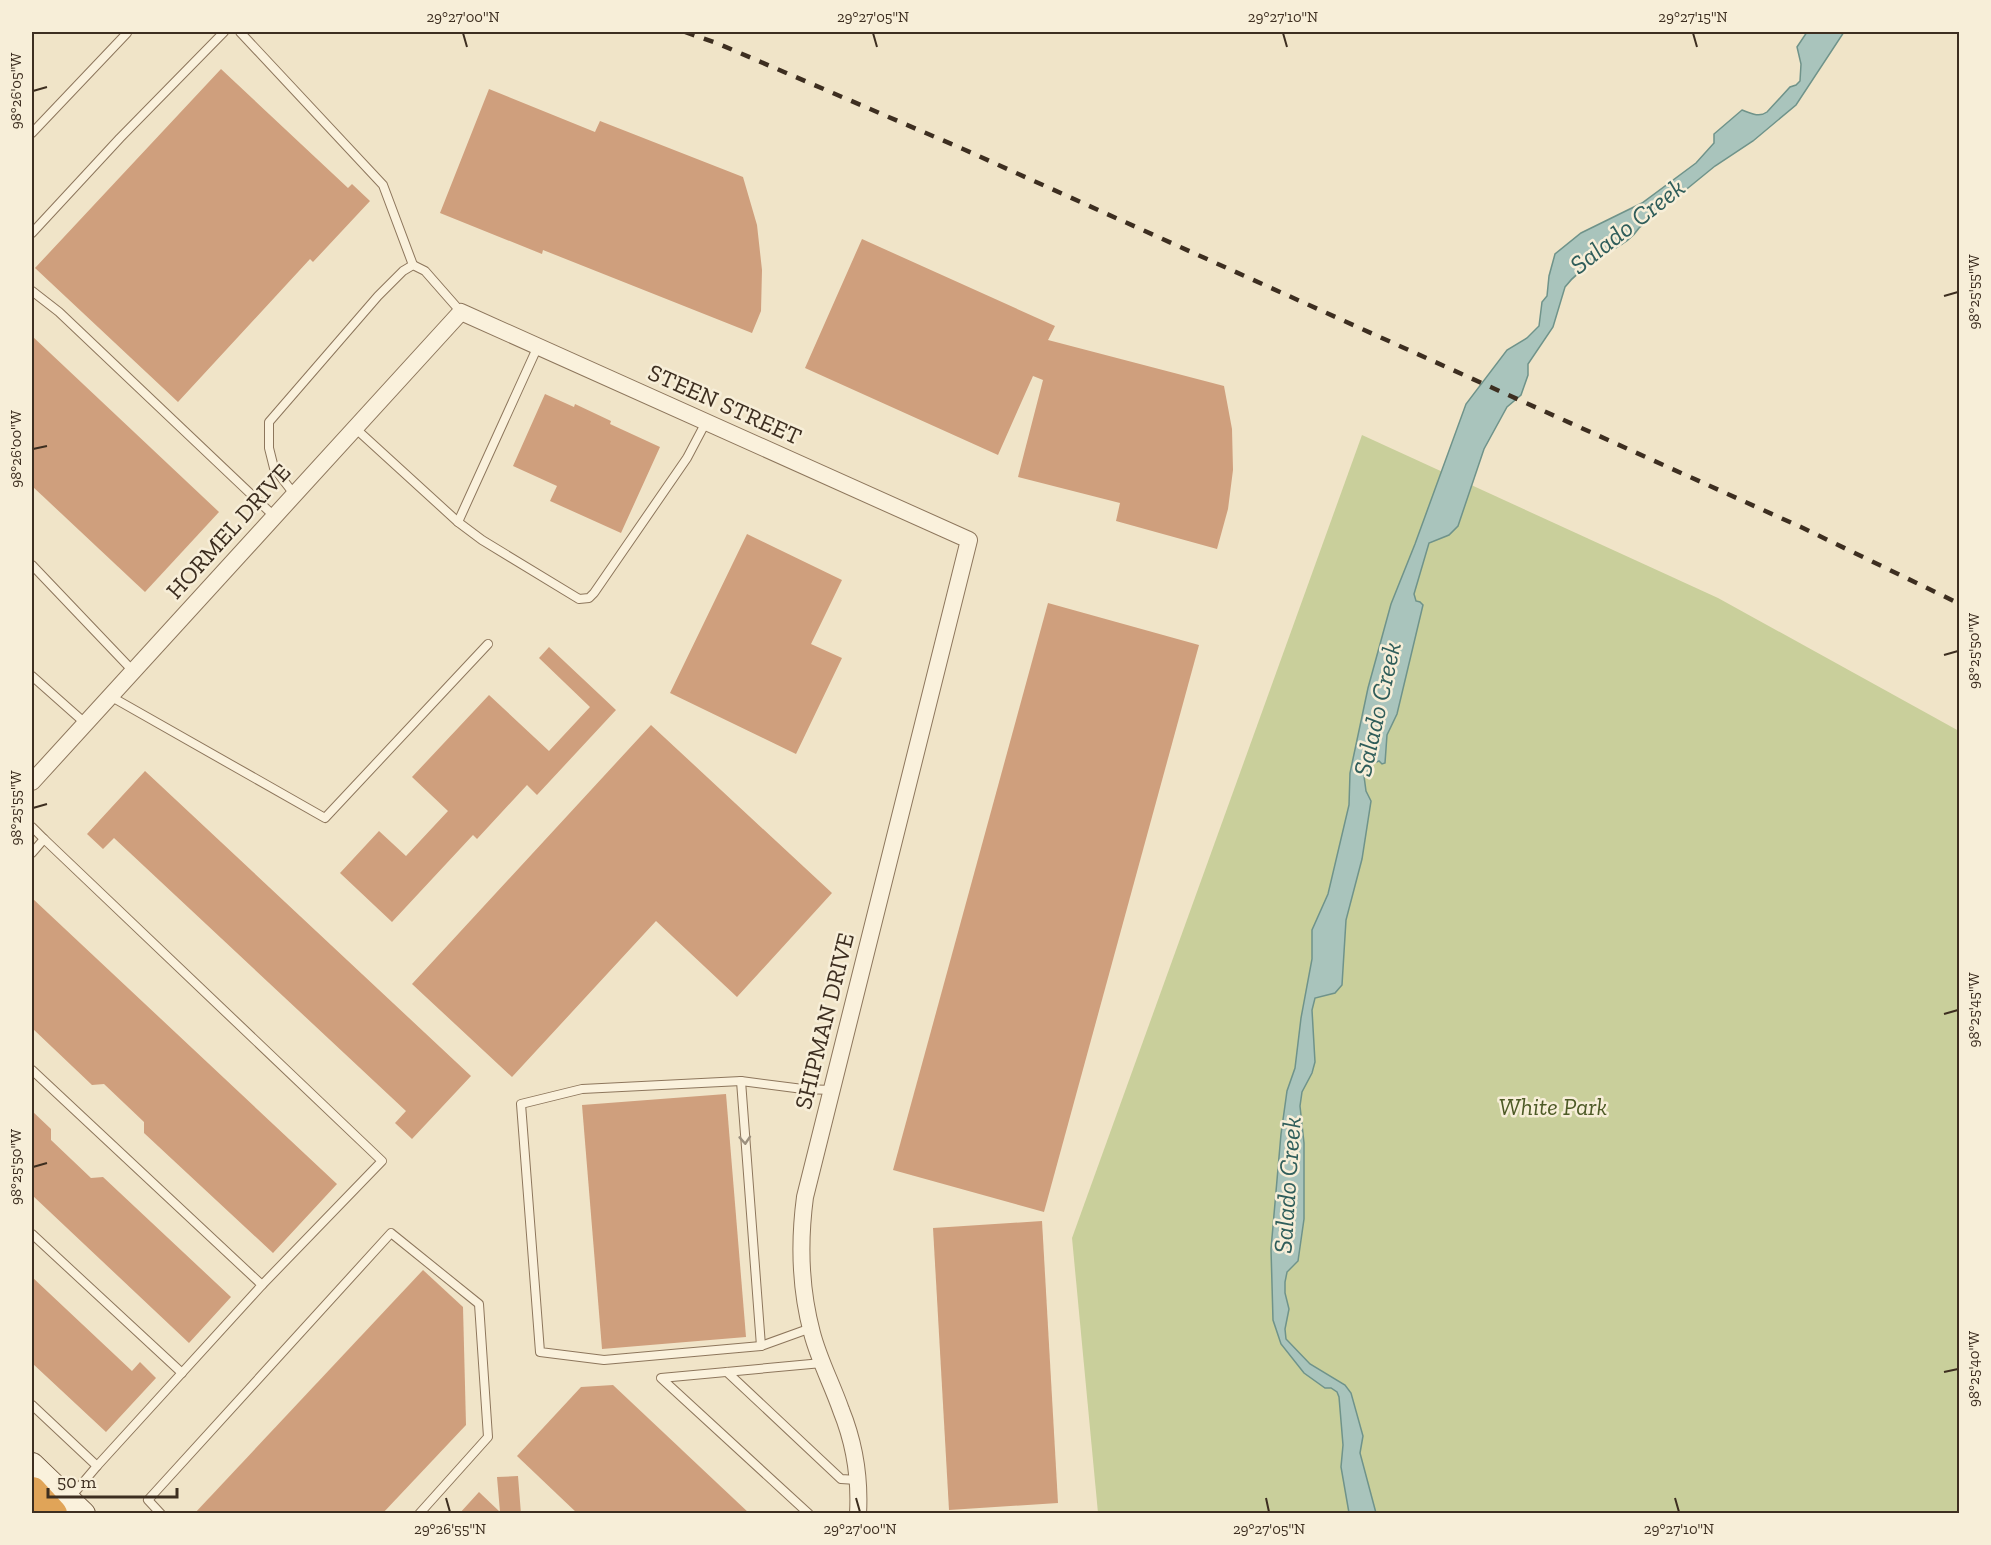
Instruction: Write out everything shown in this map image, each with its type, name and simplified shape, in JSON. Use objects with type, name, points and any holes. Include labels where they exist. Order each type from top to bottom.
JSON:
[{"type":"highway","points":[[32,1492],[68,1509]]},
{"type":"main road","points":[[32,1465],[68,1509]]},
{"type":"street","name":"STEEN STREET","points":[[461,312],[969,540]]},
{"type":"street","name":"HORMEL DRIVE","points":[[32,782],[461,312]]},
{"type":"street","name":"SHIPMAN DRIVE","points":[[858,1514],[857,1480],[851,1440],[822,1363],[805,1303],[800,1256],[801,1226],[805,1197],[969,540]]},
{"type":"lane","points":[[32,133],[127,33],[125,32]]},
{"type":"lane","points":[[32,233],[120,138],[224,32]]},
{"type":"lane","points":[[240,32],[383,185],[413,265],[425,271],[461,312]]},
{"type":"lane","points":[[294,494],[274,468],[269,448],[269,422],[378,296],[403,271],[413,265]]},
{"type":"lane","points":[[32,291],[58,312],[274,516]]},
{"type":"lane","points":[[458,522],[538,346]]},
{"type":"lane","points":[[355,428],[458,522],[482,540],[579,599],[589,598],[594,593],[687,458],[706,422]]},
{"type":"lane","points":[[32,565],[133,671]]},
{"type":"lane","points":[[110,696],[325,818],[488,644]]},
{"type":"lane","points":[[32,676],[85,723]]},
{"type":"lane","points":[[32,827],[382,1161],[262,1285],[97,1466],[68,1509]]},
{"type":"lane","points":[[32,853],[44,839]]},
{"type":"lane","points":[[32,1070],[262,1285]]},
{"type":"lane","points":[[811,1328],[761,1347],[604,1360],[540,1352],[521,1104],[582,1089],[741,1082],[832,1090]]},
{"type":"lane","points":[[741,1082],[761,1347]]},
{"type":"lane","points":[[161,1514],[148,1500],[391,1233],[479,1304],[488,1437],[419,1514]]},
{"type":"lane","points":[[32,1234],[182,1373]]},
{"type":"lane","points":[[809,1514],[661,1378],[822,1363]]},
{"type":"lane","points":[[727,1372],[841,1479],[857,1480]]},
{"type":"lane","points":[[32,1405],[97,1466]]},
{"type":"green space","name":"White Park","points":[[1362,435],[1718,598],[1959,731],[1959,1513],[1098,1513],[1072,1238]]},
{"type":"water","name":"Salado Creek","points":[[1807,32],[1844,32],[1796,105],[1753,141],[1715,166],[1639,228],[1627,241],[1582,270],[1565,287],[1553,327],[1528,364],[1528,375],[1521,395],[1507,407],[1484,449],[1458,526],[1449,535],[1429,543],[1414,594],[1416,601],[1423,605],[1397,714],[1387,735],[1385,763],[1382,764],[1379,761],[1374,763],[1364,776],[1366,791],[1371,801],[1362,859],[1346,920],[1342,985],[1335,993],[1315,998],[1312,1010],[1315,1062],[1302,1092],[1300,1106],[1304,1143],[1304,1219],[1298,1261],[1287,1272],[1285,1282],[1289,1309],[1285,1329],[1286,1339],[1310,1364],[1345,1385],[1351,1393],[1363,1436],[1360,1453],[1376,1513],[1349,1513],[1341,1467],[1343,1445],[1339,1397],[1337,1392],[1331,1388],[1325,1388],[1304,1373],[1281,1344],[1273,1320],[1271,1249],[1281,1134],[1287,1091],[1295,1068],[1312,959],[1312,930],[1328,894],[1349,805],[1350,773],[1368,688],[1391,604],[1466,404],[1507,350],[1527,338],[1539,326],[1542,302],[1547,296],[1555,254],[1581,233],[1642,203],[1696,163],[1714,143],[1714,134],[1742,110],[1758,115],[1767,112],[1790,87],[1800,81],[1801,64],[1797,47]]},
{"type":"building","points":[[221,69],[348,188],[352,184],[370,201],[313,262],[310,259],[178,402],[35,268]]},
{"type":"building","points":[[489,89],[595,132],[600,121],[743,177],[757,225],[762,270],[761,311],[752,333],[543,250],[542,254],[440,213]]},
{"type":"building","points":[[862,239],[1055,326],[1048,340],[1224,386],[1232,429],[1233,470],[1228,509],[1217,549],[1116,521],[1120,503],[1018,477],[1043,380],[1033,376],[998,455],[805,368]]},
{"type":"building","points":[[32,336],[219,512],[145,592],[32,486]]},
{"type":"building","points":[[545,394],[574,407],[575,404],[611,421],[610,424],[660,447],[621,533],[550,501],[557,486],[513,466]]},
{"type":"building","points":[[747,534],[842,580],[811,644],[842,658],[796,754],[670,693]]},
{"type":"building","points":[[1048,603],[1199,645],[1044,1212],[893,1170]]},
{"type":"building","points":[[549,647],[616,710],[537,795],[527,785],[477,839],[473,835],[392,922],[340,873],[379,831],[406,856],[448,811],[412,777],[489,695],[549,751],[590,707],[539,658]]},
{"type":"building","points":[[651,725],[832,893],[737,997],[656,921],[512,1077],[412,984]]},
{"type":"building","points":[[145,771],[471,1076],[412,1139],[395,1123],[406,1111],[114,838],[103,849],[87,834]]},
{"type":"building","points":[[32,898],[337,1184],[273,1253],[144,1133],[144,1122],[104,1084],[92,1085],[32,1028]]},
{"type":"building","points":[[726,1094],[746,1337],[602,1349],[582,1105]]},
{"type":"building","points":[[32,1111],[51,1129],[51,1140],[91,1178],[103,1177],[231,1297],[189,1343],[32,1195]]},
{"type":"building","points":[[1042,1221],[1058,1503],[949,1510],[933,1228]]},
{"type":"building","points":[[423,1270],[463,1307],[466,1425],[382,1514],[194,1514]]},
{"type":"building","points":[[32,1277],[132,1371],[140,1362],[156,1378],[106,1432],[32,1363]]},
{"type":"building","points":[[613,1385],[750,1514],[578,1514],[517,1456],[581,1387]]},
{"type":"building","points":[[518,1476],[521,1514],[459,1514],[479,1492],[500,1512],[497,1477]]},
{"type":"railway","points":[[685,32],[719,44],[963,149],[1803,528],[1960,604]]}]
